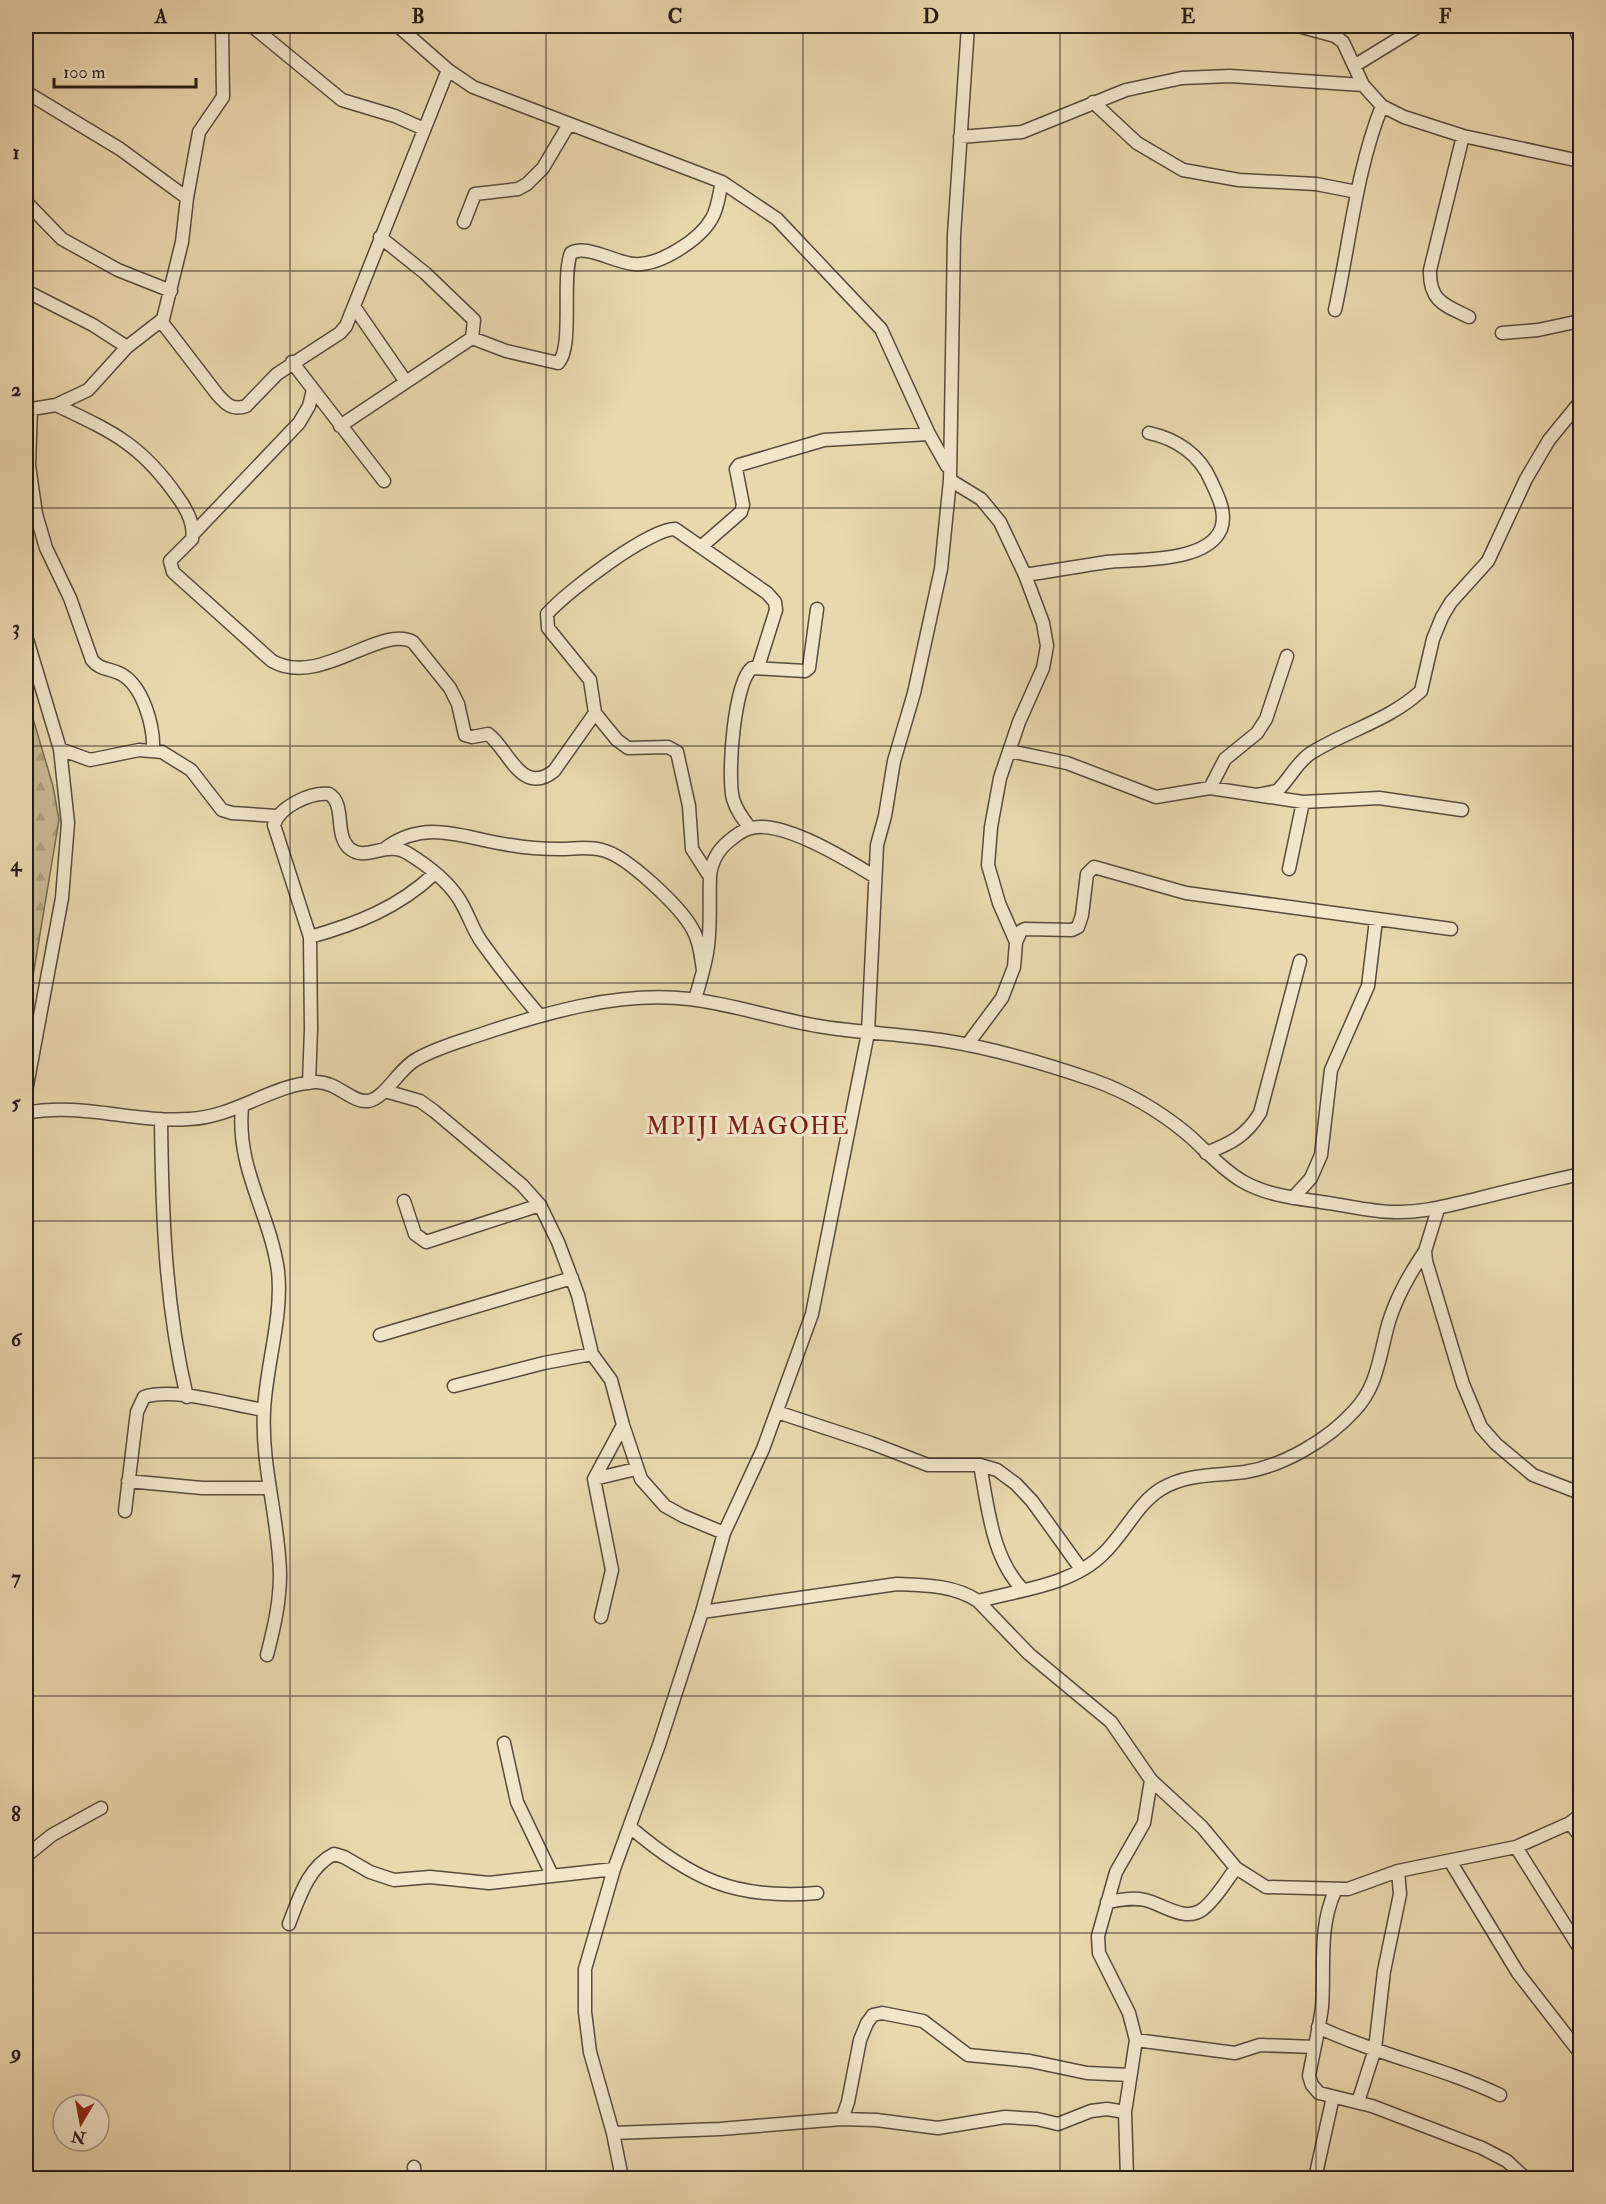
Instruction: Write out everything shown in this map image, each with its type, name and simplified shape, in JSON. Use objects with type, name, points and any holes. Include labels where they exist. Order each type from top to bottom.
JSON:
[{"type":"street","points":[[153,749],[153,732],[147,710],[129,680],[120,674],[98,668],[92,660],[70,598],[46,548],[32,494],[28,410],[56,405],[88,390],[127,347],[161,321],[171,291],[182,242],[199,132],[223,97],[222,26]]},
{"type":"street","points":[[252,26],[347,102],[395,116],[424,129]]},
{"type":"street","points":[[398,26],[448,70],[473,87],[722,182],[777,219],[869,313],[891,347],[929,434],[948,467]]},
{"type":"street","points":[[622,2178],[613,2133],[590,2052],[584,1990],[589,1951],[614,1869],[702,1612],[724,1533],[777,1412],[818,1290],[868,1033],[877,845],[885,816],[894,761],[914,693],[941,569],[950,480],[948,467],[954,235],[968,26]]},
{"type":"street","points":[[1298,26],[1335,36],[1343,42],[1363,86],[1382,106],[1404,117],[1463,136],[1581,161]]},
{"type":"street","points":[[1354,66],[1419,26]]},
{"type":"street","points":[[1574,26],[1581,40]]},
{"type":"street","points":[[161,321],[217,394],[230,406],[246,406],[292,363],[343,330],[355,308],[380,237],[448,70]]},
{"type":"street","points":[[960,137],[1022,132],[1126,90],[1182,78],[1230,76],[1363,86]]},
{"type":"street","points":[[26,92],[120,149],[187,198]]},
{"type":"street","points":[[1093,102],[1137,143],[1183,170],[1228,179],[1316,184],[1357,192]]},
{"type":"street","points":[[1335,310],[1363,157],[1382,106]]},
{"type":"street","points":[[464,222],[475,194],[518,189],[534,178],[569,124]]},
{"type":"street","points":[[1463,136],[1430,270],[1430,286],[1439,302],[1469,317]]},
{"type":"street","points":[[472,338],[506,351],[558,363],[562,360],[565,345],[571,253],[577,250],[636,264],[682,248],[701,232],[712,218],[722,182]]},
{"type":"street","points":[[26,202],[63,239],[118,270],[171,291]]},
{"type":"street","points":[[340,426],[472,338],[474,321],[425,273],[380,237]]},
{"type":"street","points":[[26,291],[93,325],[127,347]]},
{"type":"street","points":[[355,308],[405,382]]},
{"type":"street","points":[[1502,333],[1538,330],[1580,322]]},
{"type":"street","points":[[292,363],[384,481]]},
{"type":"street","points":[[313,390],[309,406],[299,423],[193,534],[188,544],[173,555],[170,561],[173,572],[272,661],[281,666],[300,669],[325,664],[387,641],[406,638],[413,642],[450,688],[458,704],[465,735],[472,737],[488,734],[498,743],[515,768],[525,775],[545,778],[554,771],[596,713]]},
{"type":"street","points":[[1257,795],[1277,791],[1297,765],[1309,754],[1384,718],[1421,691],[1433,639],[1446,610],[1488,561],[1532,469],[1549,440],[1581,402]]},
{"type":"street","points":[[56,405],[118,436],[152,461],[183,504],[193,534]]},
{"type":"street","points":[[1025,575],[1109,562],[1168,558],[1207,546],[1221,531],[1224,520],[1220,501],[1202,463],[1169,437],[1149,433]]},
{"type":"street","points":[[702,546],[741,512],[742,505],[736,469],[739,465],[824,440],[929,434]]},
{"type":"street","points":[[950,480],[987,505],[1000,522],[1025,575],[1043,623],[1046,656],[1039,681],[1009,750],[994,804],[988,865],[999,903],[1016,942]]},
{"type":"street","points":[[710,876],[692,849],[689,806],[677,752],[668,747],[628,748],[617,740],[596,713],[590,680],[548,628],[547,614],[592,573],[670,529],[681,532],[702,546],[775,602],[776,610],[758,667]]},
{"type":"street","points":[[1162,569],[1168,558]]},
{"type":"street","points":[[750,828],[733,800],[729,760],[743,679],[747,672],[758,667],[805,671],[809,668],[817,609]]},
{"type":"street","points":[[26,636],[60,749],[68,823],[66,874],[26,1091]]},
{"type":"street","points":[[1210,788],[1226,759],[1257,733],[1266,719],[1287,656]]},
{"type":"street","points":[[60,749],[90,760],[153,749],[173,756],[191,770],[222,810],[232,813],[276,816]]},
{"type":"street","points":[[1009,750],[1067,763],[1156,797],[1210,788],[1303,802],[1379,798],[1462,810]]},
{"type":"street","points":[[309,1083],[310,937],[275,834],[276,816],[282,810],[315,795],[329,794],[337,802],[341,835],[348,847],[364,853],[387,847],[412,833],[442,831],[508,845],[540,849],[587,847],[617,855],[634,867],[684,916],[698,941],[703,970]]},
{"type":"street","points":[[1289,869],[1303,802]]},
{"type":"street","points":[[695,999],[708,945],[710,876],[715,858],[721,848],[750,828],[766,827],[809,841],[874,876]]},
{"type":"street","points":[[387,847],[410,854],[457,896],[483,944],[540,1016]]},
{"type":"street","points":[[967,1045],[1002,999],[1011,979],[1018,934],[1026,929],[1072,930],[1078,927],[1082,915],[1087,874],[1094,867],[1185,893],[1451,929]]},
{"type":"street","points":[[310,937],[377,914],[417,890],[434,874]]},
{"type":"street","points":[[1293,1198],[1311,1178],[1322,1155],[1331,1070],[1368,986],[1376,920]]},
{"type":"street","points":[[1206,1153],[1237,1140],[1252,1126],[1260,1113],[1300,961]]},
{"type":"street","points":[[26,1113],[76,1108],[161,1119],[213,1116],[309,1083],[330,1084],[361,1101],[376,1099],[400,1071],[415,1060],[540,1016],[628,1000],[695,999],[790,1021],[967,1045],[1068,1072],[1119,1090],[1167,1118],[1224,1169],[1245,1183],[1265,1192],[1293,1198],[1396,1213],[1438,1209],[1580,1177]]},
{"type":"street","points":[[385,1091],[420,1101],[434,1111],[522,1185],[540,1205],[572,1278],[592,1354],[611,1380],[636,1469],[651,1492],[665,1506],[682,1516],[724,1533]]},
{"type":"street","points":[[242,1107],[243,1148],[254,1193],[275,1254],[278,1274],[264,1410],[264,1454],[278,1544],[280,1592],[278,1612],[267,1655]]},
{"type":"street","points":[[161,1119],[165,1274],[175,1346],[187,1397]]},
{"type":"street","points":[[404,1201],[415,1234],[426,1242],[540,1205]]},
{"type":"street","points":[[978,1601],[1053,1582],[1081,1569],[1102,1555],[1151,1497],[1162,1489],[1200,1475],[1248,1471],[1285,1458],[1335,1430],[1355,1411],[1372,1385],[1394,1310],[1425,1251],[1438,1209]]},
{"type":"street","points":[[1425,1251],[1463,1384],[1481,1427],[1496,1444],[1533,1475],[1581,1493]]},
{"type":"street","points":[[380,1335],[572,1278]]},
{"type":"street","points":[[454,1386],[535,1365],[592,1354]]},
{"type":"street","points":[[124,1511],[137,1413],[144,1397],[187,1397],[264,1410]]},
{"type":"street","points":[[777,1412],[871,1443],[928,1465],[980,1465],[997,1470],[1016,1484],[1051,1525],[1081,1569]]},
{"type":"street","points":[[602,1617],[612,1570],[594,1479],[622,1425]]},
{"type":"street","points":[[980,1465],[999,1551],[1011,1578],[1023,1590]]},
{"type":"street","points":[[594,1479],[636,1469]]},
{"type":"street","points":[[128,1481],[202,1488],[270,1488]]},
{"type":"street","points":[[702,1612],[897,1584],[953,1589],[978,1601],[1029,1654],[1111,1722],[1151,1780],[1202,1827],[1236,1868],[1266,1887],[1335,1891],[1348,1889],[1398,1871],[1516,1847],[1570,1823],[1581,1815]]},
{"type":"street","points":[[504,1743],[517,1802],[552,1875]]},
{"type":"street","points":[[1126,2178],[1125,2112],[1136,2040],[1129,2013],[1099,1953],[1098,1936],[1116,1872],[1144,1823],[1151,1780]]},
{"type":"street","points":[[26,1856],[52,1835],[101,1808]]},
{"type":"street","points":[[1570,1823],[1581,1836]]},
{"type":"street","points":[[630,1827],[664,1857],[694,1875],[725,1886],[770,1895],[817,1893]]},
{"type":"street","points":[[1516,1847],[1581,1949]]},
{"type":"street","points":[[289,1924],[306,1882],[320,1864],[334,1854],[370,1872],[394,1880],[430,1877],[489,1883],[614,1869]]},
{"type":"street","points":[[1450,1861],[1518,1973],[1581,2053]]},
{"type":"street","points":[[1107,1902],[1143,1899],[1178,1913],[1192,1915],[1202,1910],[1211,1901],[1236,1868]]},
{"type":"street","points":[[1358,2102],[1375,2049],[1384,1971],[1400,1894],[1398,1871]]},
{"type":"street","points":[[1335,1891],[1328,1908],[1322,1942],[1322,1990],[1309,2076],[1312,2085],[1319,2093],[1358,2102],[1482,2148],[1507,2161],[1525,2178]]},
{"type":"street","points":[[842,2119],[848,2102],[860,2040],[873,2015],[882,2013],[922,2021],[968,2055],[1030,2061],[1087,2073],[1130,2075]]},
{"type":"street","points":[[1318,2027],[1500,2095]]},
{"type":"street","points":[[1136,2040],[1235,2053],[1260,2045],[1314,2047]]},
{"type":"street","points":[[1315,2178],[1334,2097]]},
{"type":"street","points":[[613,2133],[720,2129],[842,2119],[876,2120],[938,2128],[1005,2117],[1037,2119],[1061,2124],[1091,2111],[1107,2109],[1125,2112]]},
{"type":"green space","points":[[26,695],[53,786],[59,820],[26,1018]]},
{"type":"district","name":"MPIJI MAGOHE","points":[[748,1126]]}]
